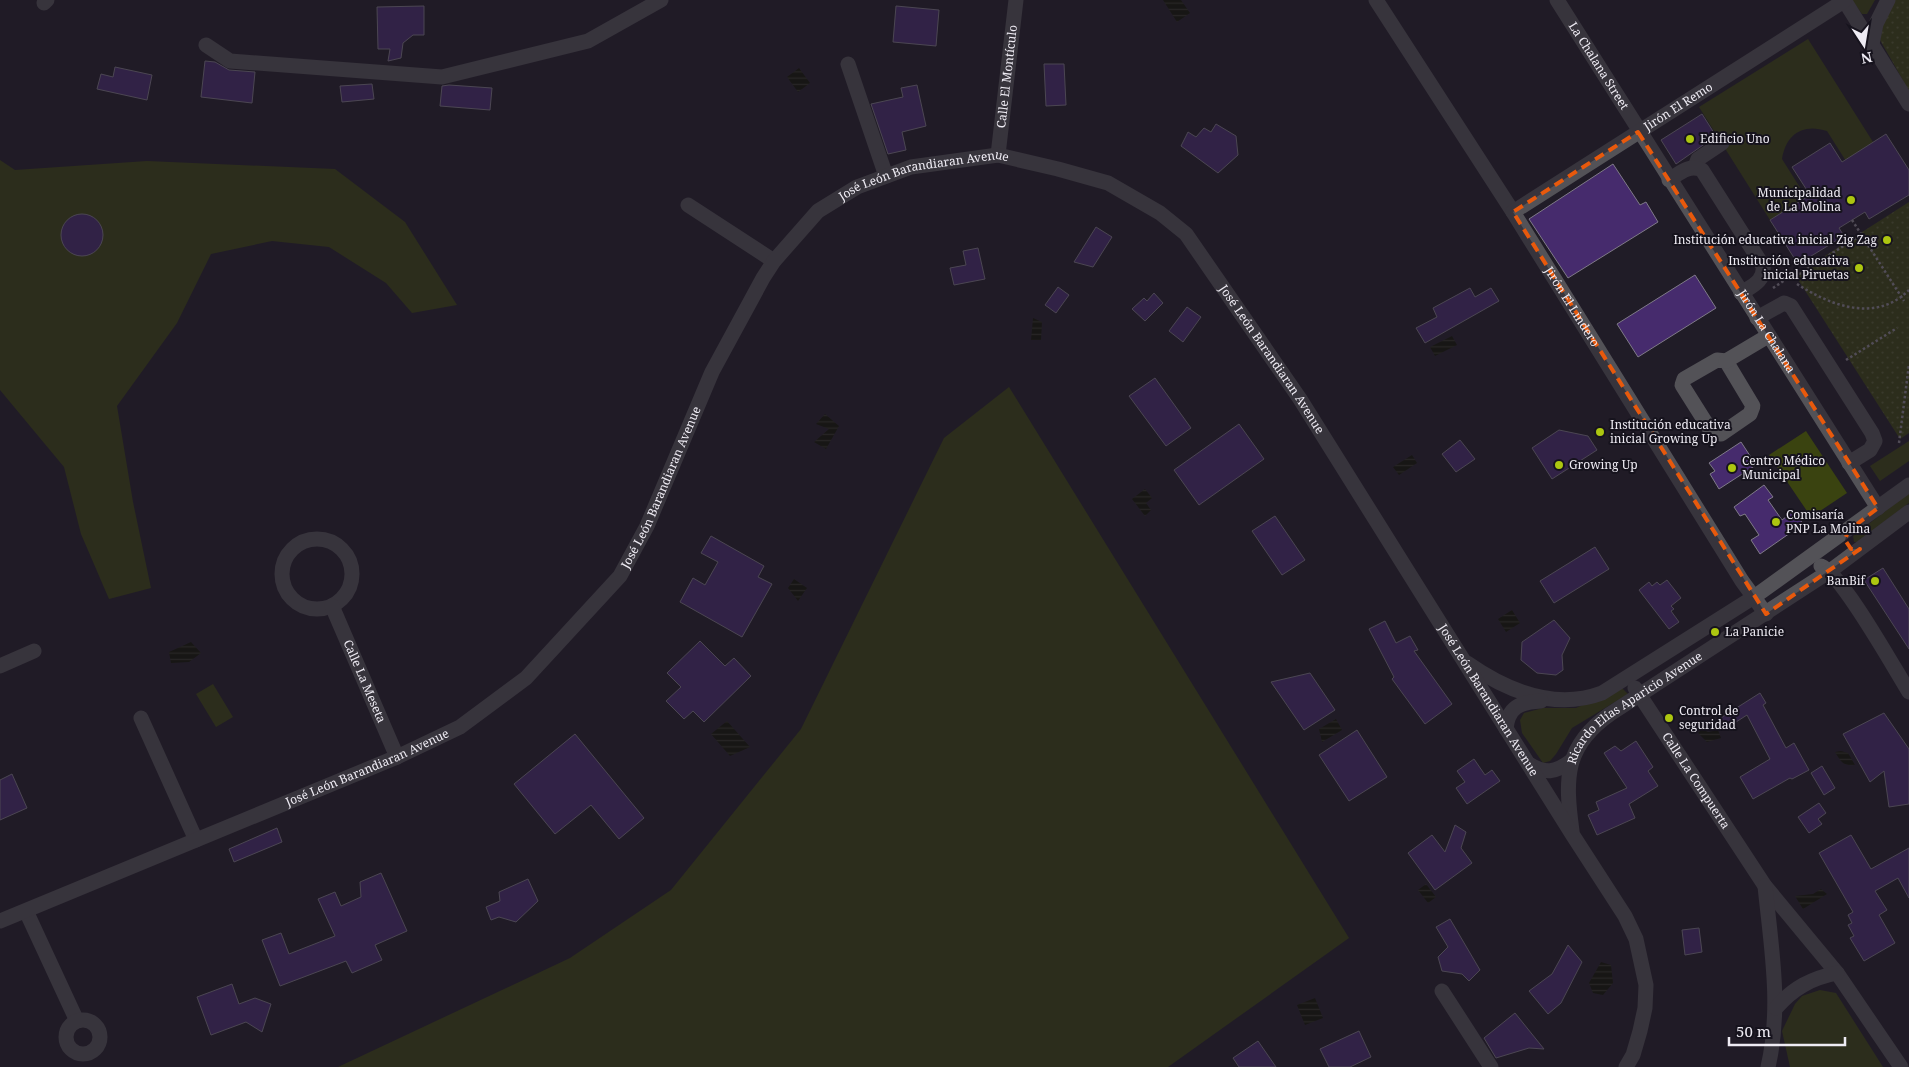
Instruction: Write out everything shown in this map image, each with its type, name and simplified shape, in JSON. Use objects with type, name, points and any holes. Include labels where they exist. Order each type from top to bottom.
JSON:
[{"type":"street","points":[[206,45],[230,61],[442,77],[588,41],[661,0]]},
{"type":"street","name":"Calle El Montículo","points":[[998,155],[1016,0]]},
{"type":"street","name":"Jirón El Lindero","points":[[1376,0],[1513,212],[1766,614]]},
{"type":"street","name":"La Chalana Street","points":[[1556,0],[1622,102],[1638,132]]},
{"type":"street","points":[[1844,0],[1909,104]]},
{"type":"street","name":"Jirón El Remo","points":[[1513,212],[1844,0]]},
{"type":"street","points":[[1872,44],[1876,24],[1888,0]]},
{"type":"street","points":[[848,64],[886,176]]},
{"type":"street","name":"Jirón La Chalana","points":[[1638,132],[1878,508]]},
{"type":"street","points":[[1668,180],[1695,166],[1698,159],[1722,143]]},
{"type":"street","name":"José León Barandiaran Avenue","points":[[0,921],[397,757],[460,727],[526,678],[620,576],[647,526],[712,372],[774,261],[818,211],[857,187],[911,167],[998,155],[1108,182],[1160,213],[1186,234],[1300,399],[1625,916],[1636,939],[1646,985],[1645,1008],[1633,1055],[1626,1067]]},
{"type":"street","points":[[1695,166],[1702,170],[1763,266],[1764,274],[1760,281],[1741,294]]},
{"type":"street","points":[[688,204],[774,261]]},
{"type":"street","points":[[1757,318],[1784,303],[1792,306],[1872,433],[1875,441],[1870,450],[1849,463]]},
{"type":"street","points":[[1726,361],[1753,406],[1750,414],[1721,434],[1710,431],[1682,385],[1684,379],[1716,360],[1726,361],[1768,336]]},
{"type":"street","points":[[1878,508],[1909,485]]},
{"type":"street","name":"Ricardo Elías Aparicio Avenue","points":[[1462,659],[1503,685],[1547,700],[1574,701],[1602,693],[1754,597],[1878,508]]},
{"type":"street","name":"Ricardo Elías Aparicio Avenue","points":[[1572,834],[1568,793],[1571,762],[1579,743],[1588,732],[1640,694],[1830,571],[1909,512]]},
{"type":"street","points":[[1848,531],[1846,538],[1849,546],[1860,549]]},
{"type":"street","points":[[323,540],[334,543],[343,550],[349,559],[352,581],[348,591],[332,606],[320,609],[308,608],[297,603],[289,594],[284,584],[284,566],[292,550],[301,543],[323,540]]},
{"type":"street","points":[[1803,563],[1814,564],[1830,571],[1909,692]]},
{"type":"street","name":"Calle La Meseta","points":[[332,606],[397,757]]},
{"type":"street","points":[[0,666],[34,651]]},
{"type":"street","name":"Calle La Compuerta","points":[[1628,676],[1765,886],[1837,973],[1900,1067]]},
{"type":"street","points":[[1506,729],[1510,711],[1517,705],[1525,702],[1547,700]]},
{"type":"street","points":[[141,718],[196,840]]},
{"type":"street","points":[[1528,763],[1545,772],[1554,771],[1571,762]]},
{"type":"street","name":"Calle La Compuerta","points":[[1765,886],[1776,1008],[1774,1041],[1768,1067]]},
{"type":"street","points":[[26,911],[77,1021]]},
{"type":"street","points":[[1776,1008],[1794,989],[1824,976],[1837,973]]},
{"type":"street","points":[[1442,992],[1491,1067]]},
{"type":"path","points":[[1852,220],[1904,301]]},
{"type":"path","points":[[1766,292],[1788,278],[1794,278],[1861,235]]},
{"type":"path","points":[[1798,284],[1815,296],[1840,307],[1862,309],[1887,304],[1901,297],[1909,290]]},
{"type":"path","points":[[1846,360],[1897,328]]},
{"type":"path","points":[[1899,443],[1909,364]]},
{"type":"highlighted area","points":[[1638,132],[1878,508],[1848,531],[1845,540],[1851,549],[1860,549],[1766,614],[1513,212]]},
{"type":"green space","points":[[1852,0],[1875,0],[1867,14],[1862,14]]},
{"type":"green space","points":[[1890,0],[1909,0],[1909,91],[1880,40],[1887,5]]},
{"type":"green space","points":[[1808,39],[1873,142],[1857,153],[1851,169],[1827,131],[1810,128],[1797,133],[1787,143],[1782,159],[1806,197],[1770,220],[1699,107]]},
{"type":"green space","points":[[0,160],[15,170],[147,161],[335,169],[405,222],[457,305],[412,313],[386,283],[329,247],[272,241],[211,254],[177,323],[117,406],[133,502],[151,588],[109,599],[81,534],[64,467],[0,390]]},
{"type":"green space","points":[[1909,202],[1909,433],[1900,439],[1795,275]]},
{"type":"green space","points":[[1009,387],[1349,938],[1168,1067],[338,1067],[570,958],[671,890],[801,729],[944,438]]},
{"type":"green space","points":[[1806,431],[1847,493],[1811,517],[1769,455]]},
{"type":"green space","points":[[1909,441],[1909,461],[1880,481],[1870,466]]},
{"type":"green space","points":[[1909,493],[1909,503],[1857,542],[1854,542],[1853,536]]},
{"type":"green space","points":[[213,684],[233,717],[216,727],[196,694]]},
{"type":"green space","points":[[1621,687],[1628,694],[1572,728],[1550,761],[1543,763],[1522,733],[1520,720],[1524,713],[1543,708],[1576,708]]},
{"type":"green space","points":[[1820,990],[1836,993],[1883,1067],[1790,1067],[1782,1031],[1795,1004],[1802,996]]},
{"type":"shaded area","points":[[1163,0],[1181,0],[1190,13],[1177,22]]},
{"type":"shaded area","points":[[799,68],[810,83],[798,92],[787,77]]},
{"type":"shaded area","points":[[1033,318],[1042,322],[1041,340],[1031,340]]},
{"type":"shaded area","points":[[1452,336],[1457,345],[1435,356],[1430,347]]},
{"type":"shaded area","points":[[825,414],[839,426],[826,449],[814,442],[829,429],[816,424]]},
{"type":"shaded area","points":[[1412,455],[1417,463],[1399,475],[1393,467]]},
{"type":"shaded area","points":[[1145,489],[1152,498],[1146,503],[1151,510],[1145,516],[1132,499]]},
{"type":"shaded area","points":[[794,579],[807,588],[798,601],[788,588]]},
{"type":"shaded area","points":[[1512,610],[1520,623],[1506,632],[1498,619]]},
{"type":"shaded area","points":[[191,642],[201,653],[189,662],[171,663],[169,652]]},
{"type":"shaded area","points":[[1336,719],[1342,730],[1322,742],[1319,729]]},
{"type":"shaded area","points":[[727,721],[750,747],[730,756],[711,734]]},
{"type":"shaded area","points":[[1702,729],[1708,732],[1718,730],[1721,738],[1707,742],[1698,733]]},
{"type":"shaded area","points":[[1835,752],[1848,753],[1855,765],[1848,765],[1841,761]]},
{"type":"shaded area","points":[[1426,884],[1436,897],[1428,903],[1418,890]]},
{"type":"shaded area","points":[[1821,889],[1827,894],[1803,909],[1795,896],[1813,894]]},
{"type":"shaded area","points":[[1601,962],[1611,965],[1613,983],[1603,995],[1593,993],[1589,983]]},
{"type":"shaded area","points":[[1315,998],[1323,1018],[1305,1025],[1297,1005]]},
{"type":"building","points":[[424,6],[424,35],[413,35],[403,43],[401,58],[388,61],[390,49],[378,49],[377,7]]},
{"type":"building","points":[[896,6],[939,10],[936,46],[893,42]]},
{"type":"building","points":[[205,61],[215,62],[229,70],[255,72],[252,103],[201,97]]},
{"type":"building","points":[[1044,64],[1064,64],[1066,105],[1046,106]]},
{"type":"building","points":[[115,67],[152,75],[147,100],[97,89],[101,74],[113,77]]},
{"type":"building","points":[[372,84],[374,99],[342,102],[340,86]]},
{"type":"building","points":[[917,85],[926,126],[902,132],[906,150],[888,154],[871,104],[903,97],[901,88]]},
{"type":"building","points":[[442,86],[492,88],[490,110],[440,106]]},
{"type":"building","name":"Edificio Uno","points":[[1702,114],[1716,136],[1676,164],[1661,140]]},
{"type":"building","points":[[1216,124],[1236,136],[1238,155],[1218,173],[1181,146],[1188,132],[1196,137],[1204,128],[1211,132]]},
{"type":"building","name":"Municipalidad de La Molina","points":[[1886,134],[1909,170],[1909,195],[1869,219],[1865,212],[1839,228],[1844,236],[1798,264],[1770,220],[1810,195],[1792,167],[1830,143],[1842,162]]},
{"type":"building","points":[[1613,164],[1640,205],[1646,202],[1658,222],[1568,278],[1529,219]]},
{"type":"building","points":[[82,214],[97,220],[103,235],[97,250],[82,256],[67,250],[61,235],[67,220]]},
{"type":"building","points":[[1096,227],[1112,237],[1093,267],[1074,262]]},
{"type":"building","points":[[978,248],[985,279],[954,285],[950,268],[966,265],[963,251]]},
{"type":"building","points":[[1695,275],[1716,308],[1638,357],[1617,324]]},
{"type":"building","points":[[1058,287],[1069,295],[1056,313],[1045,305]]},
{"type":"building","points":[[1470,288],[1475,297],[1491,288],[1499,301],[1425,343],[1416,328],[1437,317],[1433,308]]},
{"type":"building","points":[[1154,293],[1163,303],[1145,321],[1132,309],[1144,298],[1147,301]]},
{"type":"building","points":[[1187,307],[1201,317],[1183,342],[1169,331]]},
{"type":"building","points":[[1155,378],[1191,428],[1166,446],[1129,396]]},
{"type":"building","points":[[1239,424],[1264,459],[1199,505],[1174,470]]},
{"type":"building","name":"Growing Up","points":[[1559,430],[1588,436],[1597,450],[1552,479],[1532,448]]},
{"type":"building","points":[[1460,440],[1475,459],[1456,472],[1442,454]]},
{"type":"building","name":"Centro Médico Municipal","points":[[1741,442],[1756,465],[1719,489],[1710,474],[1715,471],[1709,463]]},
{"type":"building","name":"Comisaría PNP La Molina","points":[[1764,485],[1773,497],[1768,500],[1782,520],[1794,511],[1803,524],[1760,554],[1751,540],[1759,535],[1745,514],[1740,516],[1734,507]]},
{"type":"building","points":[[1275,516],[1305,560],[1282,575],[1252,531]]},
{"type":"building","points":[[711,536],[764,566],[758,577],[772,584],[742,637],[680,602],[693,578],[705,585],[718,562],[701,553]]},
{"type":"building","points":[[1595,547],[1609,569],[1554,603],[1540,581]]},
{"type":"building","points":[[1883,568],[1909,609],[1909,649],[1864,580]]},
{"type":"building","points":[[1667,580],[1681,598],[1671,606],[1674,609],[1671,611],[1679,622],[1669,629],[1639,590],[1649,582],[1652,586],[1657,582],[1660,585]]},
{"type":"building","points":[[1554,620],[1570,638],[1562,655],[1563,670],[1556,675],[1537,673],[1521,660],[1522,642]]},
{"type":"building","points":[[1385,621],[1396,643],[1410,636],[1418,650],[1414,651],[1452,704],[1425,724],[1392,679],[1394,677],[1369,629]]},
{"type":"building","points":[[700,641],[725,666],[734,658],[751,676],[704,722],[693,711],[684,719],[666,701],[681,687],[667,673]]},
{"type":"building","points":[[1310,673],[1335,710],[1304,730],[1271,682]]},
{"type":"building","points":[[1760,693],[1766,703],[1763,705],[1786,748],[1794,743],[1809,770],[1792,779],[1790,778],[1753,799],[1740,777],[1770,759],[1747,715],[1725,729],[1719,719]]},
{"type":"building","points":[[1884,713],[1909,749],[1909,804],[1889,807],[1884,771],[1870,782],[1843,734]]},
{"type":"building","points":[[1357,730],[1387,777],[1349,801],[1319,755]]},
{"type":"building","points":[[575,734],[644,818],[619,839],[591,805],[555,834],[514,784]]},
{"type":"building","points":[[1636,741],[1653,767],[1648,771],[1658,786],[1629,804],[1635,818],[1597,835],[1588,815],[1599,810],[1596,802],[1627,788],[1604,753],[1615,746],[1621,751]]},
{"type":"building","points":[[1474,759],[1485,775],[1492,770],[1500,781],[1467,804],[1456,788],[1465,782],[1457,771]]},
{"type":"building","points":[[1822,766],[1835,788],[1824,795],[1811,773]]},
{"type":"building","points":[[12,774],[27,808],[0,820],[0,780]]},
{"type":"building","points":[[1819,803],[1826,813],[1818,819],[1822,824],[1809,833],[1798,817]]},
{"type":"building","points":[[1455,825],[1466,832],[1461,848],[1472,863],[1435,890],[1408,853],[1432,835],[1445,852]]},
{"type":"building","points":[[277,828],[282,842],[234,862],[229,849]]},
{"type":"building","points":[[1851,835],[1871,869],[1909,848],[1909,898],[1898,878],[1875,891],[1887,910],[1879,915],[1895,943],[1864,961],[1850,938],[1854,936],[1848,925],[1852,923],[1848,915],[1853,912],[1819,853]]},
{"type":"building","points":[[381,873],[407,931],[375,945],[382,960],[352,973],[346,961],[280,986],[262,940],[281,933],[289,954],[335,936],[318,899],[335,892],[341,906],[361,897],[360,882]]},
{"type":"building","points":[[528,879],[538,901],[516,922],[499,917],[491,920],[486,907],[500,901],[499,892]]},
{"type":"building","points":[[1450,919],[1480,970],[1469,981],[1462,974],[1442,971],[1438,957],[1448,947],[1436,927]]},
{"type":"building","points":[[1699,928],[1702,952],[1685,955],[1682,930]]},
{"type":"building","points":[[1568,945],[1582,962],[1561,1003],[1548,1014],[1529,991],[1552,974]]},
{"type":"building","points":[[232,984],[239,1004],[255,998],[271,1004],[262,1032],[246,1022],[211,1035],[197,997]]},
{"type":"building","points":[[1515,1013],[1544,1049],[1529,1048],[1496,1058],[1484,1038]]},
{"type":"building","points":[[1359,1031],[1371,1057],[1350,1067],[1329,1067],[1320,1049]]},
{"type":"building","points":[[1258,1041],[1276,1067],[1239,1067],[1233,1058]]},
{"type":"place","name":"Edificio Uno","points":[[1690,139]]},
{"type":"place","name":"Municipalidad de La Molina","points":[[1851,200]]},
{"type":"place","name":"Institución educativa inicial Zig Zag","points":[[1887,240]]},
{"type":"place","name":"Institución educativa inicial Piruetas","points":[[1859,268]]},
{"type":"place","name":"Institución educativa inicial Growing Up","points":[[1600,432]]},
{"type":"place","name":"Growing Up","points":[[1559,465]]},
{"type":"place","name":"Centro Médico Municipal","points":[[1732,468]]},
{"type":"place","name":"Comisaría PNP La Molina","points":[[1776,522]]},
{"type":"place","name":"BanBif","points":[[1875,581]]},
{"type":"place","name":"La Panicie","points":[[1715,632]]},
{"type":"place","name":"Control de seguridad","points":[[1669,718]]}]
